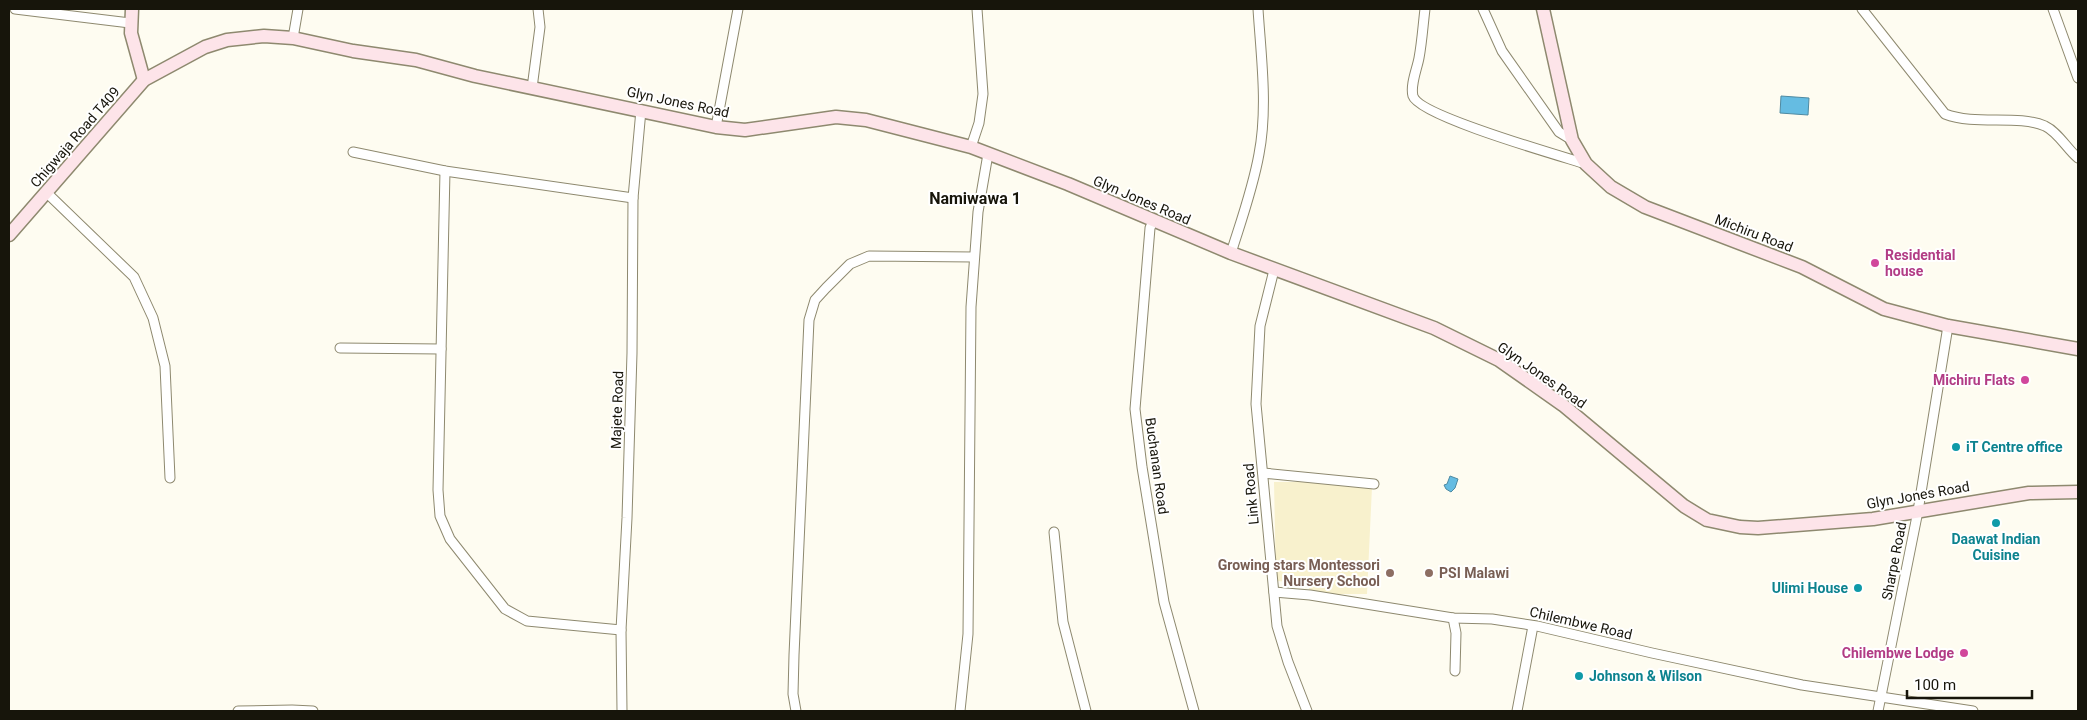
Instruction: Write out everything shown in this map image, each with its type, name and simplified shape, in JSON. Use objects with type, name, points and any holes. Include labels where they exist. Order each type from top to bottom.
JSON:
[{"type":"street","points":[[15,9],[130,23]]},
{"type":"street","points":[[132,9],[130,23],[135,52],[144,80]]},
{"type":"street","points":[[293,38],[298,9]]},
{"type":"street","points":[[532,88],[540,27],[538,9]]},
{"type":"street","points":[[716,127],[738,9]]},
{"type":"street","points":[[971,147],[979,123],[983,94],[978,9]]},
{"type":"street","points":[[1231,253],[1252,187],[1260,152],[1262,77],[1258,9]]},
{"type":"street","points":[[1425,9],[1420,57],[1412,90],[1414,98],[1420,105],[1459,123],[1586,164]]},
{"type":"street","points":[[1483,9],[1502,51],[1559,132],[1572,140]]},
{"type":"street","name":"Michiru Road","points":[[1543,9],[1572,140],[1586,164],[1611,187],[1645,208],[1802,267],[1877,307],[1948,326],[2078,349]]},
{"type":"street","points":[[1862,9],[1945,114],[1963,119],[2024,122],[2045,126],[2053,131],[2078,158]]},
{"type":"street","points":[[2053,9],[2078,78]]},
{"type":"street","name":"Glyn Jones Road","points":[[144,80],[206,47],[227,40],[264,36],[293,38],[353,51],[416,60],[475,76],[716,127],[745,130],[836,117],[866,120],[971,147],[1068,184],[1274,270],[1434,328],[1499,360],[1564,405],[1668,495],[1695,514],[1708,520],[1740,527],[1758,528],[1872,519],[2004,496],[2046,492],[2078,492]]},
{"type":"street","name":"Chigwaja Road T409","points":[[9,235],[144,80]]},
{"type":"street","name":"Majete Road","points":[[622,711],[621,630],[628,518],[632,372],[633,198],[641,110]]},
{"type":"street","points":[[353,152],[446,171],[633,198]]},
{"type":"street","points":[[960,711],[968,634],[971,307],[978,212],[988,154]]},
{"type":"street","points":[[446,171],[438,490],[440,516],[450,539],[505,609],[527,621],[621,630]]},
{"type":"street","points":[[47,193],[134,277],[153,318],[165,366],[170,478]]},
{"type":"street","name":"Buchanan Road","points":[[1154,221],[1150,228],[1135,409],[1142,467],[1164,602],[1194,711]]},
{"type":"street","points":[[796,711],[793,694],[794,655],[808,330],[815,300],[850,264],[869,256],[974,256]]},
{"type":"street","name":"Link Road","points":[[1274,270],[1260,326],[1256,404],[1277,626],[1288,662],[1307,711]]},
{"type":"street","name":"Sharpe Road","points":[[1878,711],[1918,511],[1948,326]]},
{"type":"street","points":[[340,348],[441,349]]},
{"type":"street","points":[[1262,473],[1374,484]]},
{"type":"street","points":[[1054,532],[1063,622],[1086,711]]},
{"type":"street","name":"Chilembwe Road","points":[[1274,592],[1310,594],[1453,618],[1492,619],[1533,626],[1802,685],[1973,711]]},
{"type":"street","points":[[1453,618],[1456,633],[1455,671]]},
{"type":"street","points":[[1517,711],[1533,626]]},
{"type":"street","points":[[238,711],[313,711]]},
{"type":"shaded area","points":[[1274,482],[1325,482],[1372,487],[1367,594],[1310,594],[1308,583],[1276,581]]},
{"type":"water","points":[[1781,96],[1809,98],[1808,115],[1780,113]]},
{"type":"water","points":[[1450,476],[1458,479],[1455,488],[1451,492],[1444,485],[1447,484]]},
{"type":"place","name":"Residential house","points":[[1875,263]]},
{"type":"place","name":"Michiru Flats","points":[[2025,380]]},
{"type":"place","name":"iT Centre office","points":[[1956,447]]},
{"type":"place","name":"Daawat Indian Cuisine","points":[[1996,523]]},
{"type":"place","name":"Growing stars Montessori Nursery School","points":[[1390,573]]},
{"type":"place","name":"PSI Malawi","points":[[1429,573]]},
{"type":"place","name":"Ulimi House","points":[[1858,588]]},
{"type":"place","name":"Chilembwe Lodge","points":[[1964,653]]},
{"type":"place","name":"Johnson & Wilson","points":[[1579,676]]},
{"type":"district","name":"Namiwawa 1","points":[[975,198]]}]
